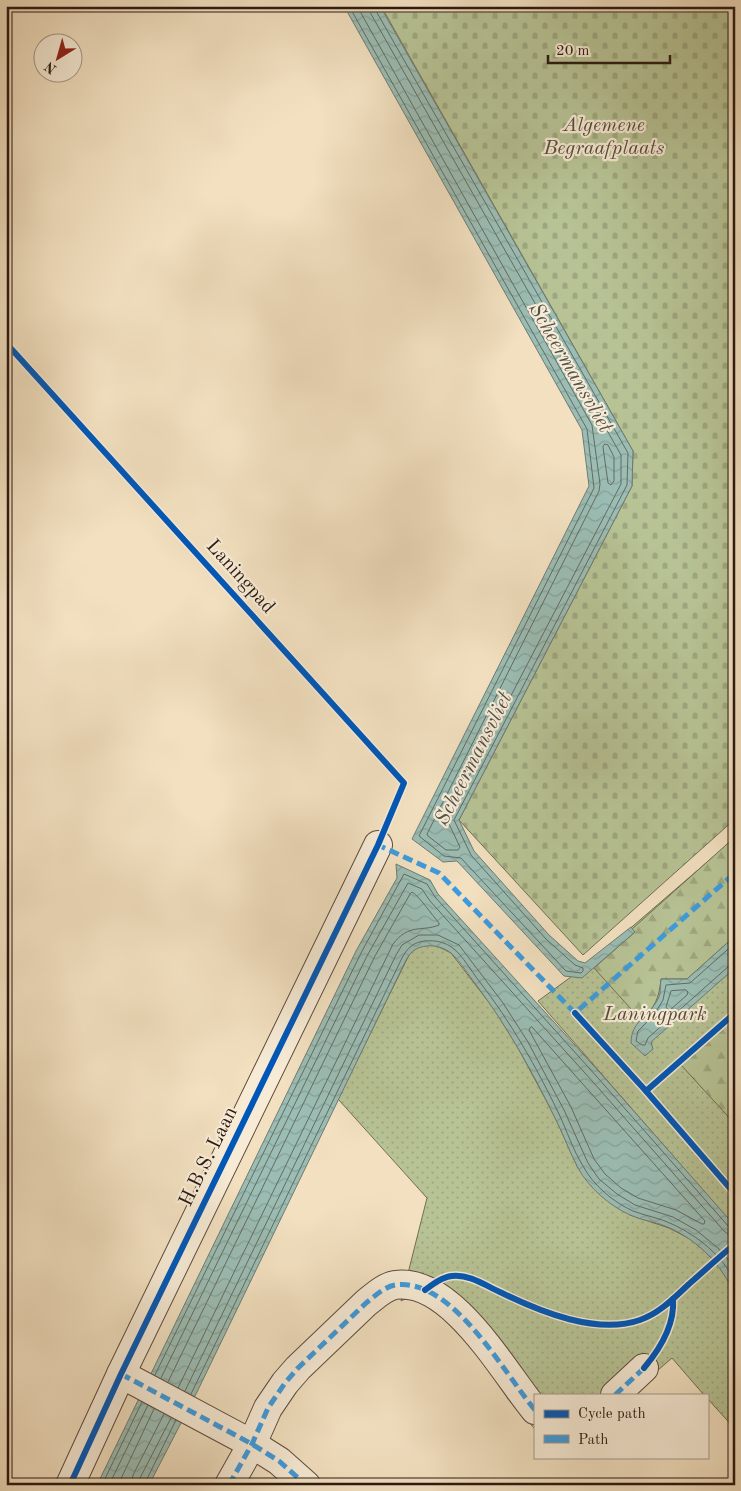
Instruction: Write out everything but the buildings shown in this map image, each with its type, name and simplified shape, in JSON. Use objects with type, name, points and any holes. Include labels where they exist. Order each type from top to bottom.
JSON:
[{"type":"street","name":"H.B.S. Laan","points":[[70,1485],[128,1378],[378,844]]},
{"type":"street","points":[[229,1485],[252,1444],[272,1402],[285,1383],[298,1368],[378,1293],[396,1285],[422,1289],[437,1296],[450,1306],[504,1368],[534,1409]]},
{"type":"street","points":[[616,1394],[644,1368]]},
{"type":"street","points":[[128,1378],[252,1444],[279,1461],[306,1485]]},
{"type":"green space","name":"Algemene Begraafplaats","points":[[381,6],[735,6],[735,819],[583,955],[459,820],[632,486],[633,451]]},
{"type":"green space","points":[[735,837],[735,936],[687,979],[661,979],[656,1002],[641,1020],[594,968],[635,932],[632,929]]},
{"type":"green space","name":"Laningpark","points":[[735,838],[735,1227],[538,1001],[590,963]]},
{"type":"green space","points":[[435,945],[451,953],[494,1009],[518,1048],[554,1115],[578,1168],[630,1215],[669,1228],[690,1239],[711,1256],[726,1276],[735,1294],[735,1429],[708,1399],[708,1394],[703,1394],[672,1358],[630,1394],[534,1394],[534,1428],[508,1399],[492,1366],[438,1306],[407,1298],[401,1301],[427,1198],[338,1099],[410,953],[420,946]]},
{"type":"green space","points":[[735,1016],[735,1124],[681,1065]]},
{"type":"water","name":"Scheermansvliet","points":[[344,6],[380,6],[633,451],[632,486],[459,820],[474,851],[549,935],[578,961],[585,963],[631,927],[635,932],[582,978],[564,976],[457,861],[443,862],[412,839],[589,486],[582,430]]},
{"type":"water","points":[[396,864],[430,880],[438,894],[602,1075],[735,1226],[735,1294],[716,1264],[691,1240],[665,1226],[622,1211],[594,1189],[578,1168],[537,1082],[488,1001],[451,953],[437,946],[420,947],[412,952],[406,960],[197,1392],[149,1485],[97,1485],[356,951],[397,878]]},
{"type":"water","points":[[735,936],[735,968],[651,1042],[653,1049],[645,1056],[631,1043],[632,1036],[637,1024],[650,1011],[658,999],[661,979],[687,979]]},
{"type":"marked path","points":[[377,847],[378,845],[439,873],[575,1013],[735,873]]},
{"type":"marked path","points":[[229,1485],[252,1444],[268,1408],[285,1383],[298,1368],[366,1303],[383,1290],[395,1285],[416,1287],[437,1296],[456,1311],[492,1352],[534,1409]]},
{"type":"marked path","points":[[616,1394],[644,1368]]},
{"type":"marked path","points":[[121,1374],[252,1444],[279,1461],[306,1485]]},
{"type":"cycle path","name":"Laningpad","points":[[6,343],[404,783],[378,845],[121,1374],[70,1485]]},
{"type":"cycle path","points":[[575,1013],[646,1091],[735,1194]]},
{"type":"cycle path","points":[[646,1091],[735,1013]]},
{"type":"cycle path","points":[[425,1290],[445,1278],[452,1276],[465,1277],[551,1314],[588,1323],[623,1324],[640,1320],[660,1309],[735,1244]]},
{"type":"cycle path","points":[[644,1368],[656,1353],[669,1327],[672,1318],[673,1299]]}]
